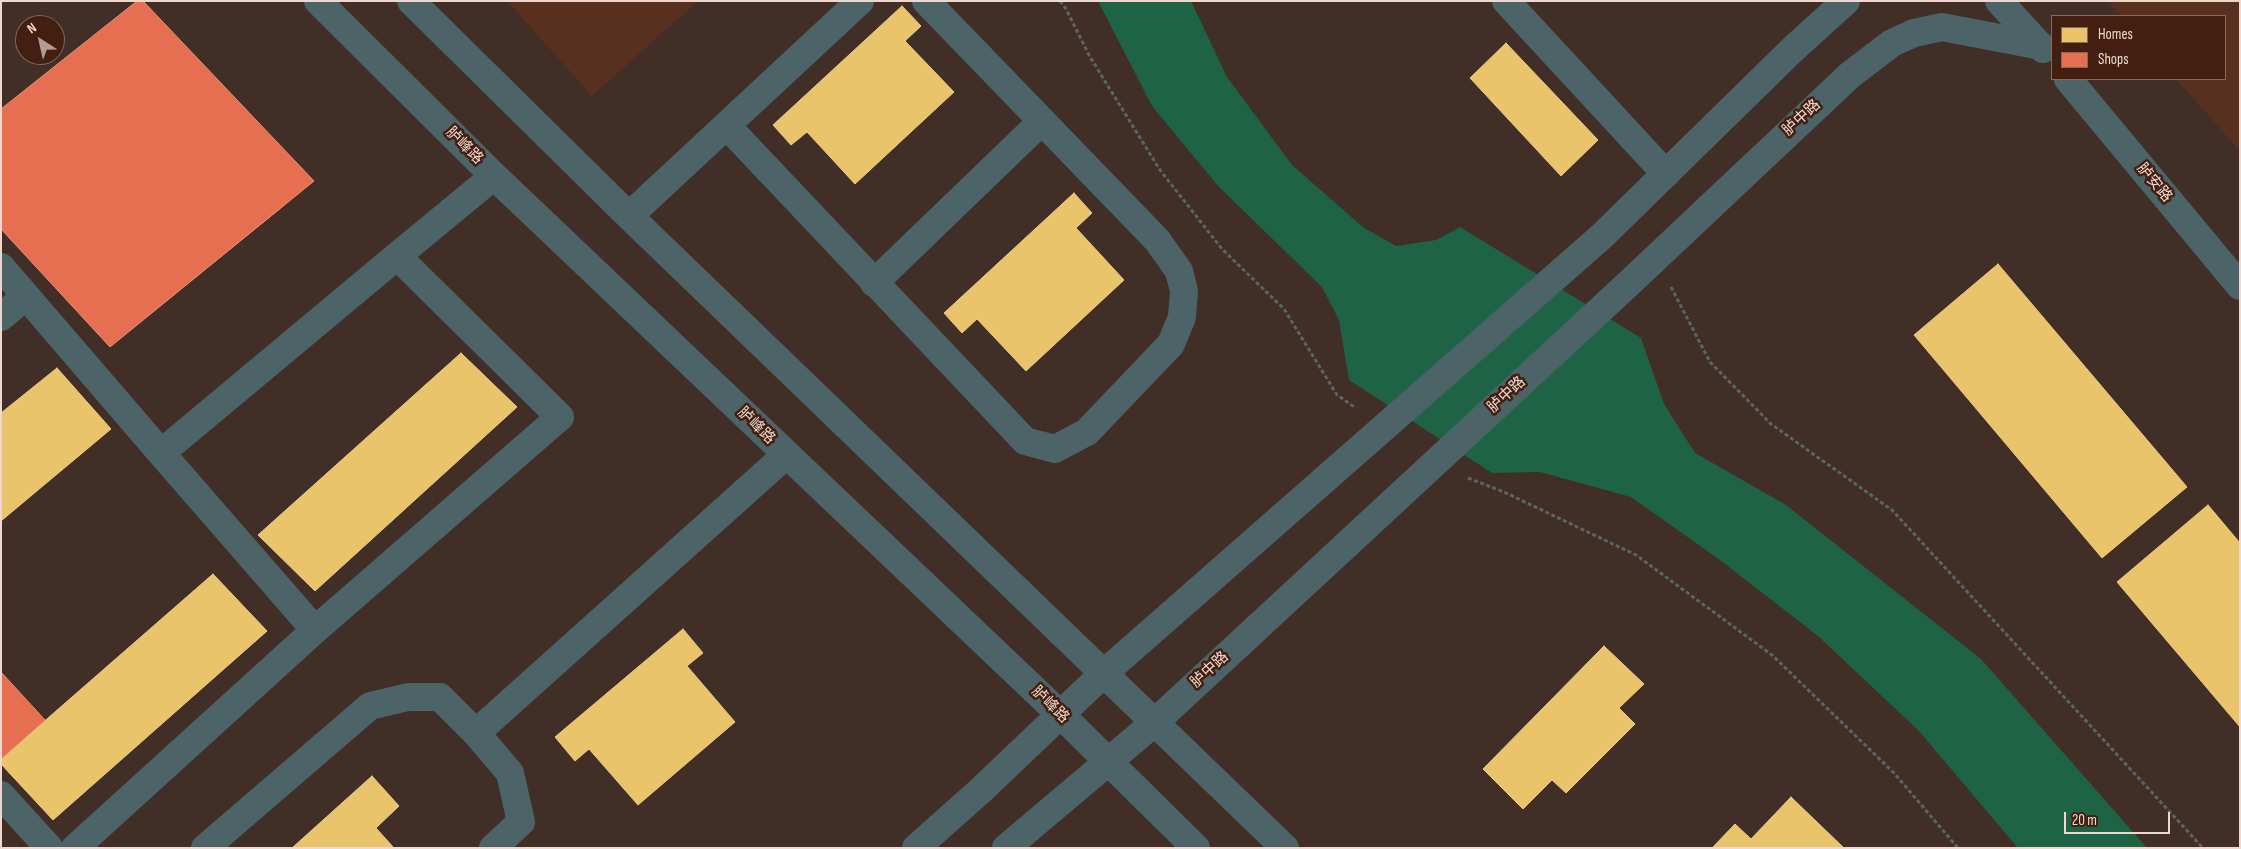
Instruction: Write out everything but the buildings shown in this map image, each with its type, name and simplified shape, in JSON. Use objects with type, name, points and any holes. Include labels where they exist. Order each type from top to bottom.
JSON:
[{"type":"street","name":"胪峰路","points":[[318,1],[494,176],[1109,761],[1196,848]]},
{"type":"street","points":[[411,1],[629,216],[1285,848]]},
{"type":"street","points":[[629,216],[860,1]]},
{"type":"street","points":[[727,126],[1025,440],[1055,449],[1087,432],[1171,344],[1182,317],[1184,291],[1179,271],[1157,240],[926,1]]},
{"type":"street","points":[[1506,1],[1666,174]]},
{"type":"street","points":[[916,848],[980,791],[1103,674],[1583,252],[1666,174],[1793,49],[1846,1]]},
{"type":"street","points":[[1999,1],[2046,53]]},
{"type":"street","name":"胪中路","points":[[1006,848],[1154,723],[1626,286],[1850,75],[1892,43],[1914,33],[1942,27],[2046,53]]},
{"type":"street","name":"胪安路","points":[[2069,80],[2240,286]]},
{"type":"street","points":[[874,283],[1042,121]]},
{"type":"street","points":[[161,453],[494,176]]},
{"type":"street","points":[[75,848],[315,630],[560,417],[397,256]]},
{"type":"street","points":[[1,267],[315,630]]},
{"type":"street","points":[[1,317],[26,296]]},
{"type":"street","points":[[476,733],[786,455]]},
{"type":"street","points":[[205,848],[370,706],[408,697],[440,697],[476,733],[510,773],[522,822],[493,848]]},
{"type":"street","points":[[1,795],[49,848]]},
{"type":"path","points":[[1060,1],[1066,9],[1090,57],[1160,170],[1222,249],[1284,309],[1337,394]]},
{"type":"path","points":[[1656,257],[1710,362],[1771,424],[1892,510],[2203,848]]},
{"type":"path","points":[[1432,464],[1504,492],[1636,555],[1764,649],[1894,773],[1958,848]]},
{"type":"shaded area","points":[[507,1],[698,1],[592,96]]},
{"type":"shaded area","points":[[1098,1],[1191,1],[1227,77],[1292,165],[1364,228],[1396,246],[1436,240],[1460,227],[1641,338],[1664,404],[1695,453],[1786,505],[1981,659],[2147,848],[2018,848],[1918,730],[1818,636],[1720,560],[1631,497],[1540,472],[1492,473],[1349,380],[1339,320],[1322,287],[1219,187],[1152,106]]},
{"type":"shaded area","points":[[2108,1],[2240,1],[2240,151],[2177,80],[2226,80],[2226,15],[2120,15]]}]
